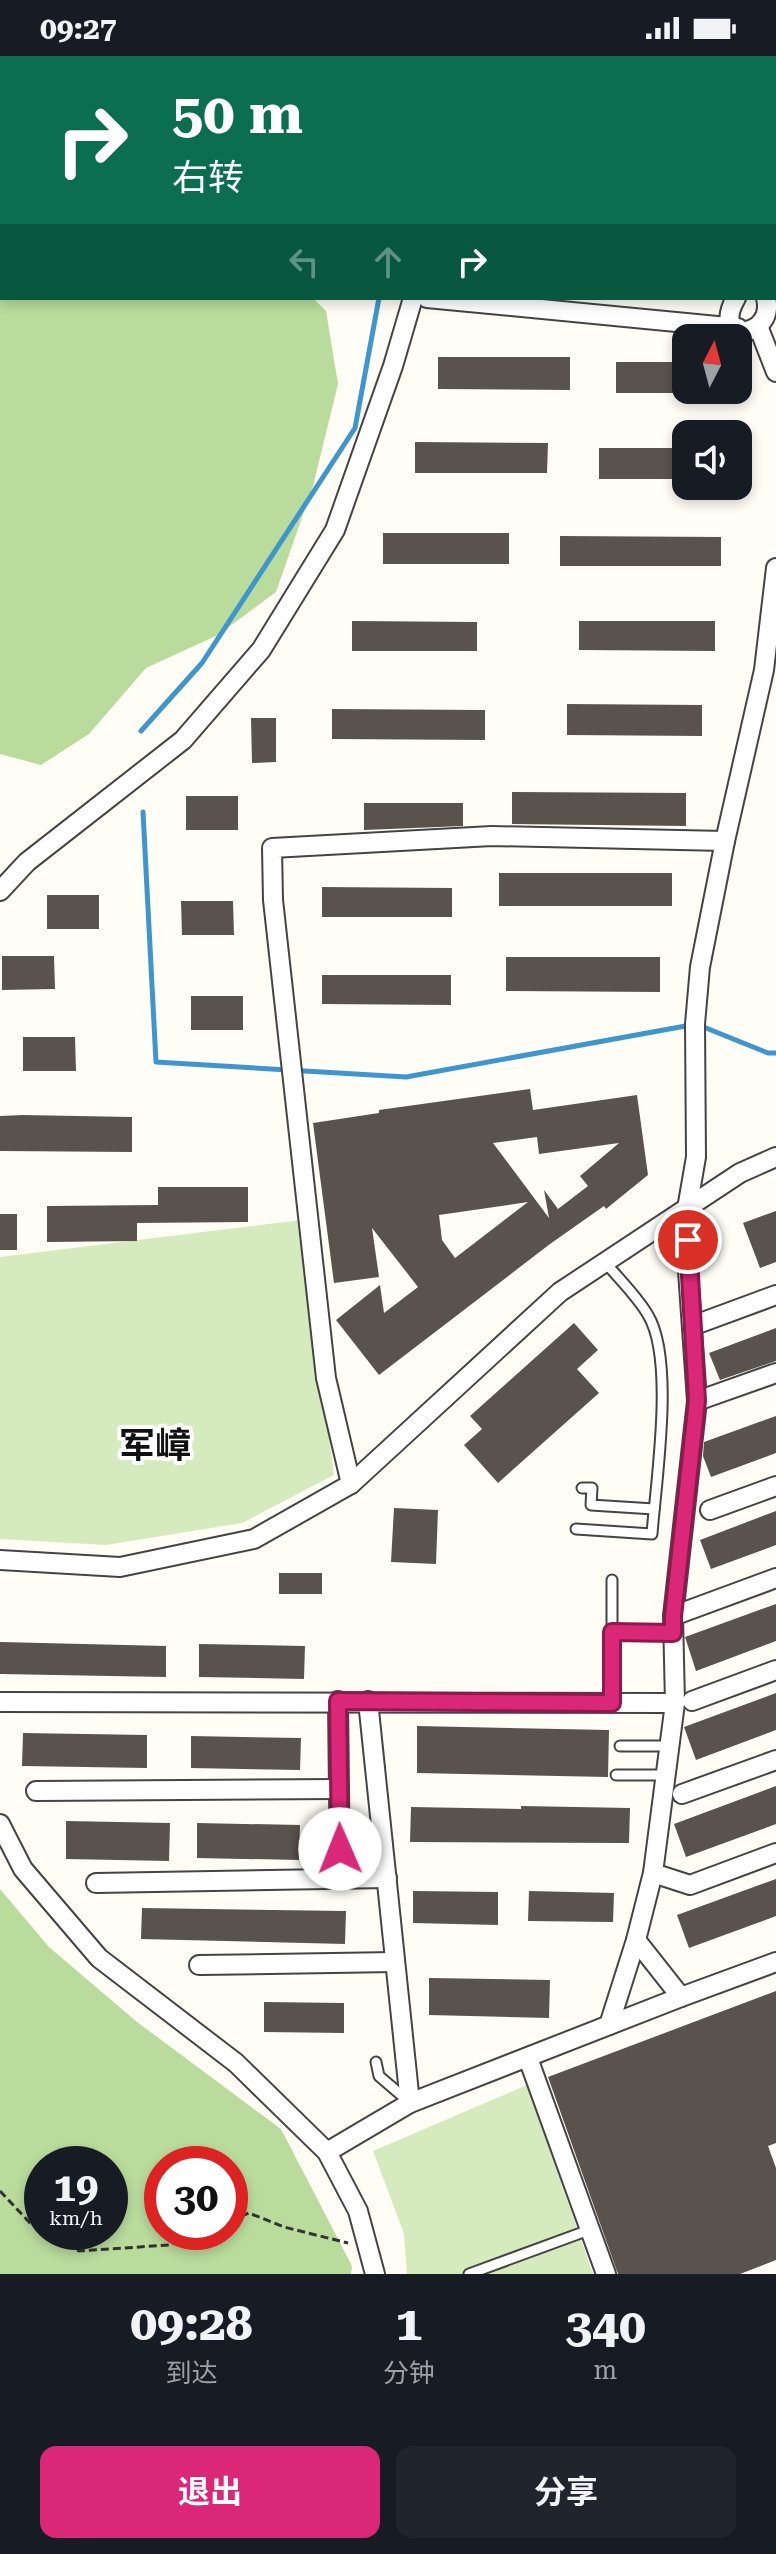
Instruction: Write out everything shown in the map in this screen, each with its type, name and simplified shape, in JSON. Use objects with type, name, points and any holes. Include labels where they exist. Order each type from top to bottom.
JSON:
[{"type":"street","points":[[0,891],[27,862],[183,740],[261,650],[335,530],[393,366],[412,300]]},
{"type":"street","points":[[448,300],[697,324]]},
{"type":"street","points":[[735,300],[731,308],[735,324]]},
{"type":"street","points":[[752,332],[760,331],[768,324],[772,315],[768,300]]},
{"type":"street","points":[[760,331],[776,372]]},
{"type":"street","points":[[609,2025],[653,1873],[669,1746],[683,1702],[673,1625],[697,1401],[687,1209],[696,1157],[695,1024],[700,967],[764,670],[776,568]]},
{"type":"street","points":[[351,1484],[326,1378],[273,900],[272,848],[492,836],[725,841]]},
{"type":"street","points":[[0,1560],[120,1567],[254,1539],[351,1484],[560,1292],[740,1173],[776,1157]]},
{"type":"street","points":[[692,1326],[776,1295]]},
{"type":"street","points":[[697,1401],[776,1373]]},
{"type":"street","points":[[710,1510],[776,1486]]},
{"type":"street","points":[[673,1625],[776,1578]]},
{"type":"street","points":[[1,1702],[683,1702],[776,1670]]},
{"type":"street","points":[[338,1701],[340,1879]]},
{"type":"street","points":[[368,1701],[410,2103]]},
{"type":"street","points":[[682,1794],[776,1760]]},
{"type":"street","points":[[36,1791],[339,1789]]},
{"type":"street","points":[[0,1824],[23,1869],[99,1958],[236,2063],[327,2152],[358,2211],[375,2274]]},
{"type":"street","points":[[653,1873],[690,1885],[776,1853]]},
{"type":"street","points":[[96,1883],[387,1878]]},
{"type":"street","points":[[636,1940],[681,1997]]},
{"type":"street","points":[[199,1965],[395,1962]]},
{"type":"street","points":[[327,2152],[410,2103],[776,1962]]},
{"type":"street","points":[[528,2058],[606,2274]]},
{"type":"lane","points":[[576,1529],[652,1534],[663,1386],[662,1356],[648,1315],[605,1262]]},
{"type":"lane","points":[[582,1488],[592,1488],[591,1505],[654,1509]]},
{"type":"lane","points":[[612,1580],[612,1703]]},
{"type":"lane","points":[[612,1632],[673,1625]]},
{"type":"lane","points":[[620,1746],[669,1746]]},
{"type":"lane","points":[[616,1775],[666,1775]]},
{"type":"lane","points":[[376,2062],[379,2076],[410,2103]]},
{"type":"lane","points":[[469,2274],[589,2230]]},
{"type":"path","points":[[0,2191],[24,2217]]},
{"type":"path","points":[[248,2213],[284,2227],[350,2243]]},
{"type":"green space","points":[[0,300],[315,300],[326,311],[338,384],[313,486],[276,592],[218,635],[146,668],[89,734],[41,765],[0,754]]},
{"type":"green space","points":[[301,1220],[334,1475],[242,1523],[106,1545],[0,1539],[0,1257]]},
{"type":"green space","points":[[0,1889],[49,1947],[137,2022],[281,2129],[352,2266],[351,2274],[0,2274]]},
{"type":"green space","points":[[527,2085],[593,2274],[407,2274],[404,2234],[373,2151]]},
{"type":"building","points":[[438,357],[570,357],[570,390],[438,389]]},
{"type":"building","points":[[616,362],[672,362],[672,393],[616,393]]},
{"type":"building","points":[[415,442],[548,443],[547,473],[415,473]]},
{"type":"building","points":[[599,448],[672,448],[672,479],[599,479]]},
{"type":"building","points":[[383,533],[509,533],[509,564],[383,564]]},
{"type":"building","points":[[560,536],[721,537],[721,566],[560,566]]},
{"type":"building","points":[[352,621],[477,622],[477,651],[352,651]]},
{"type":"building","points":[[579,621],[715,621],[715,651],[579,650]]},
{"type":"building","points":[[567,704],[702,705],[702,736],[567,735]]},
{"type":"building","points":[[332,709],[485,710],[485,740],[332,739]]},
{"type":"building","points":[[251,718],[276,718],[276,762],[252,763]]},
{"type":"building","points":[[512,792],[686,793],[686,826],[512,824]]},
{"type":"building","points":[[186,796],[238,796],[238,830],[186,830]]},
{"type":"building","points":[[364,803],[463,803],[463,826],[364,830]]},
{"type":"building","points":[[499,873],[672,873],[672,906],[499,906]]},
{"type":"building","points":[[322,887],[452,888],[452,917],[322,917]]},
{"type":"building","points":[[47,895],[99,895],[99,929],[47,929]]},
{"type":"building","points":[[181,901],[233,901],[234,935],[182,935]]},
{"type":"building","points":[[2,956],[54,956],[55,989],[2,990]]},
{"type":"building","points":[[506,957],[660,957],[660,992],[506,991]]},
{"type":"building","points":[[322,975],[451,975],[451,1005],[322,1004]]},
{"type":"building","points":[[191,996],[243,996],[243,1030],[191,1030]]},
{"type":"building","points":[[23,1037],[75,1037],[76,1071],[23,1071]]},
{"type":"building","points":[[530,1089],[533,1110],[637,1095],[648,1175],[606,1209],[604,1206],[550,1244],[379,1375],[336,1320],[380,1285],[384,1313],[418,1287],[372,1228],[379,1277],[334,1283],[313,1123],[379,1113],[379,1110]],"holes":[[[537,1137],[539,1154],[619,1143],[580,1176],[588,1186],[558,1209],[544,1190],[549,1218],[493,1143]],[[528,1202],[455,1258],[442,1240],[439,1215]]]},
{"type":"building","points":[[0,1116],[132,1117],[132,1152],[0,1151]]},
{"type":"building","points":[[158,1187],[248,1187],[248,1222],[137,1223],[137,1241],[47,1242],[47,1206],[158,1205]]},
{"type":"building","points":[[776,1211],[776,1262],[760,1268],[743,1223]]},
{"type":"building","points":[[0,1214],[17,1214],[17,1250],[0,1250]]},
{"type":"building","points":[[574,1323],[598,1350],[577,1369],[599,1393],[498,1483],[464,1445],[482,1429],[470,1416]]},
{"type":"building","points":[[776,1328],[776,1361],[720,1380],[709,1353]]},
{"type":"building","points":[[776,1416],[776,1453],[711,1477],[703,1456],[704,1442]]},
{"type":"building","points":[[394,1508],[438,1510],[436,1564],[391,1562]]},
{"type":"building","points":[[776,1511],[776,1545],[711,1569],[700,1540]]},
{"type":"building","points":[[279,1573],[322,1573],[322,1594],[279,1594]]},
{"type":"building","points":[[776,1604],[776,1641],[696,1671],[685,1637]]},
{"type":"building","points":[[0,1642],[166,1646],[166,1677],[0,1674]]},
{"type":"building","points":[[199,1644],[305,1646],[304,1679],[199,1677]]},
{"type":"building","points":[[776,1693],[776,1730],[696,1760],[684,1727]]},
{"type":"building","points":[[417,1726],[609,1730],[608,1777],[417,1773]]},
{"type":"building","points":[[23,1733],[147,1735],[147,1768],[22,1766]]},
{"type":"building","points":[[191,1736],[301,1738],[300,1770],[191,1768]]},
{"type":"building","points":[[776,1786],[776,1824],[686,1857],[674,1824]]},
{"type":"building","points":[[521,1806],[630,1808],[629,1843],[410,1842],[411,1807],[521,1809]]},
{"type":"building","points":[[66,1821],[170,1823],[169,1861],[66,1859]]},
{"type":"building","points":[[197,1823],[300,1825],[299,1860],[197,1858]]},
{"type":"building","points":[[776,1879],[776,1916],[689,1948],[677,1915]]},
{"type":"building","points":[[413,1891],[498,1892],[498,1925],[413,1923]]},
{"type":"building","points":[[529,1891],[614,1893],[613,1922],[528,1921]]},
{"type":"building","points":[[142,1908],[346,1911],[345,1944],[141,1939]]},
{"type":"building","points":[[429,1978],[550,1980],[549,2018],[429,2015]]},
{"type":"building","points":[[776,1991],[776,2143],[768,2146],[776,2168],[776,2260],[740,2274],[618,2274],[548,2077]]},
{"type":"building","points":[[264,2002],[344,2003],[344,2033],[264,2032]]},
{"type":"waterway","points":[[141,731],[202,663],[355,428],[379,300]]},
{"type":"waterway","points":[[143,812],[156,1062],[406,1077],[691,1025]]},
{"type":"waterway","points":[[701,1026],[768,1053],[776,1053]]},
{"type":"district","name":"军嶂","points":[[155,1445]]},
{"type":"route","points":[[340,1849],[338,1701],[612,1703],[612,1632],[673,1633],[697,1401],[688,1240]]}]
